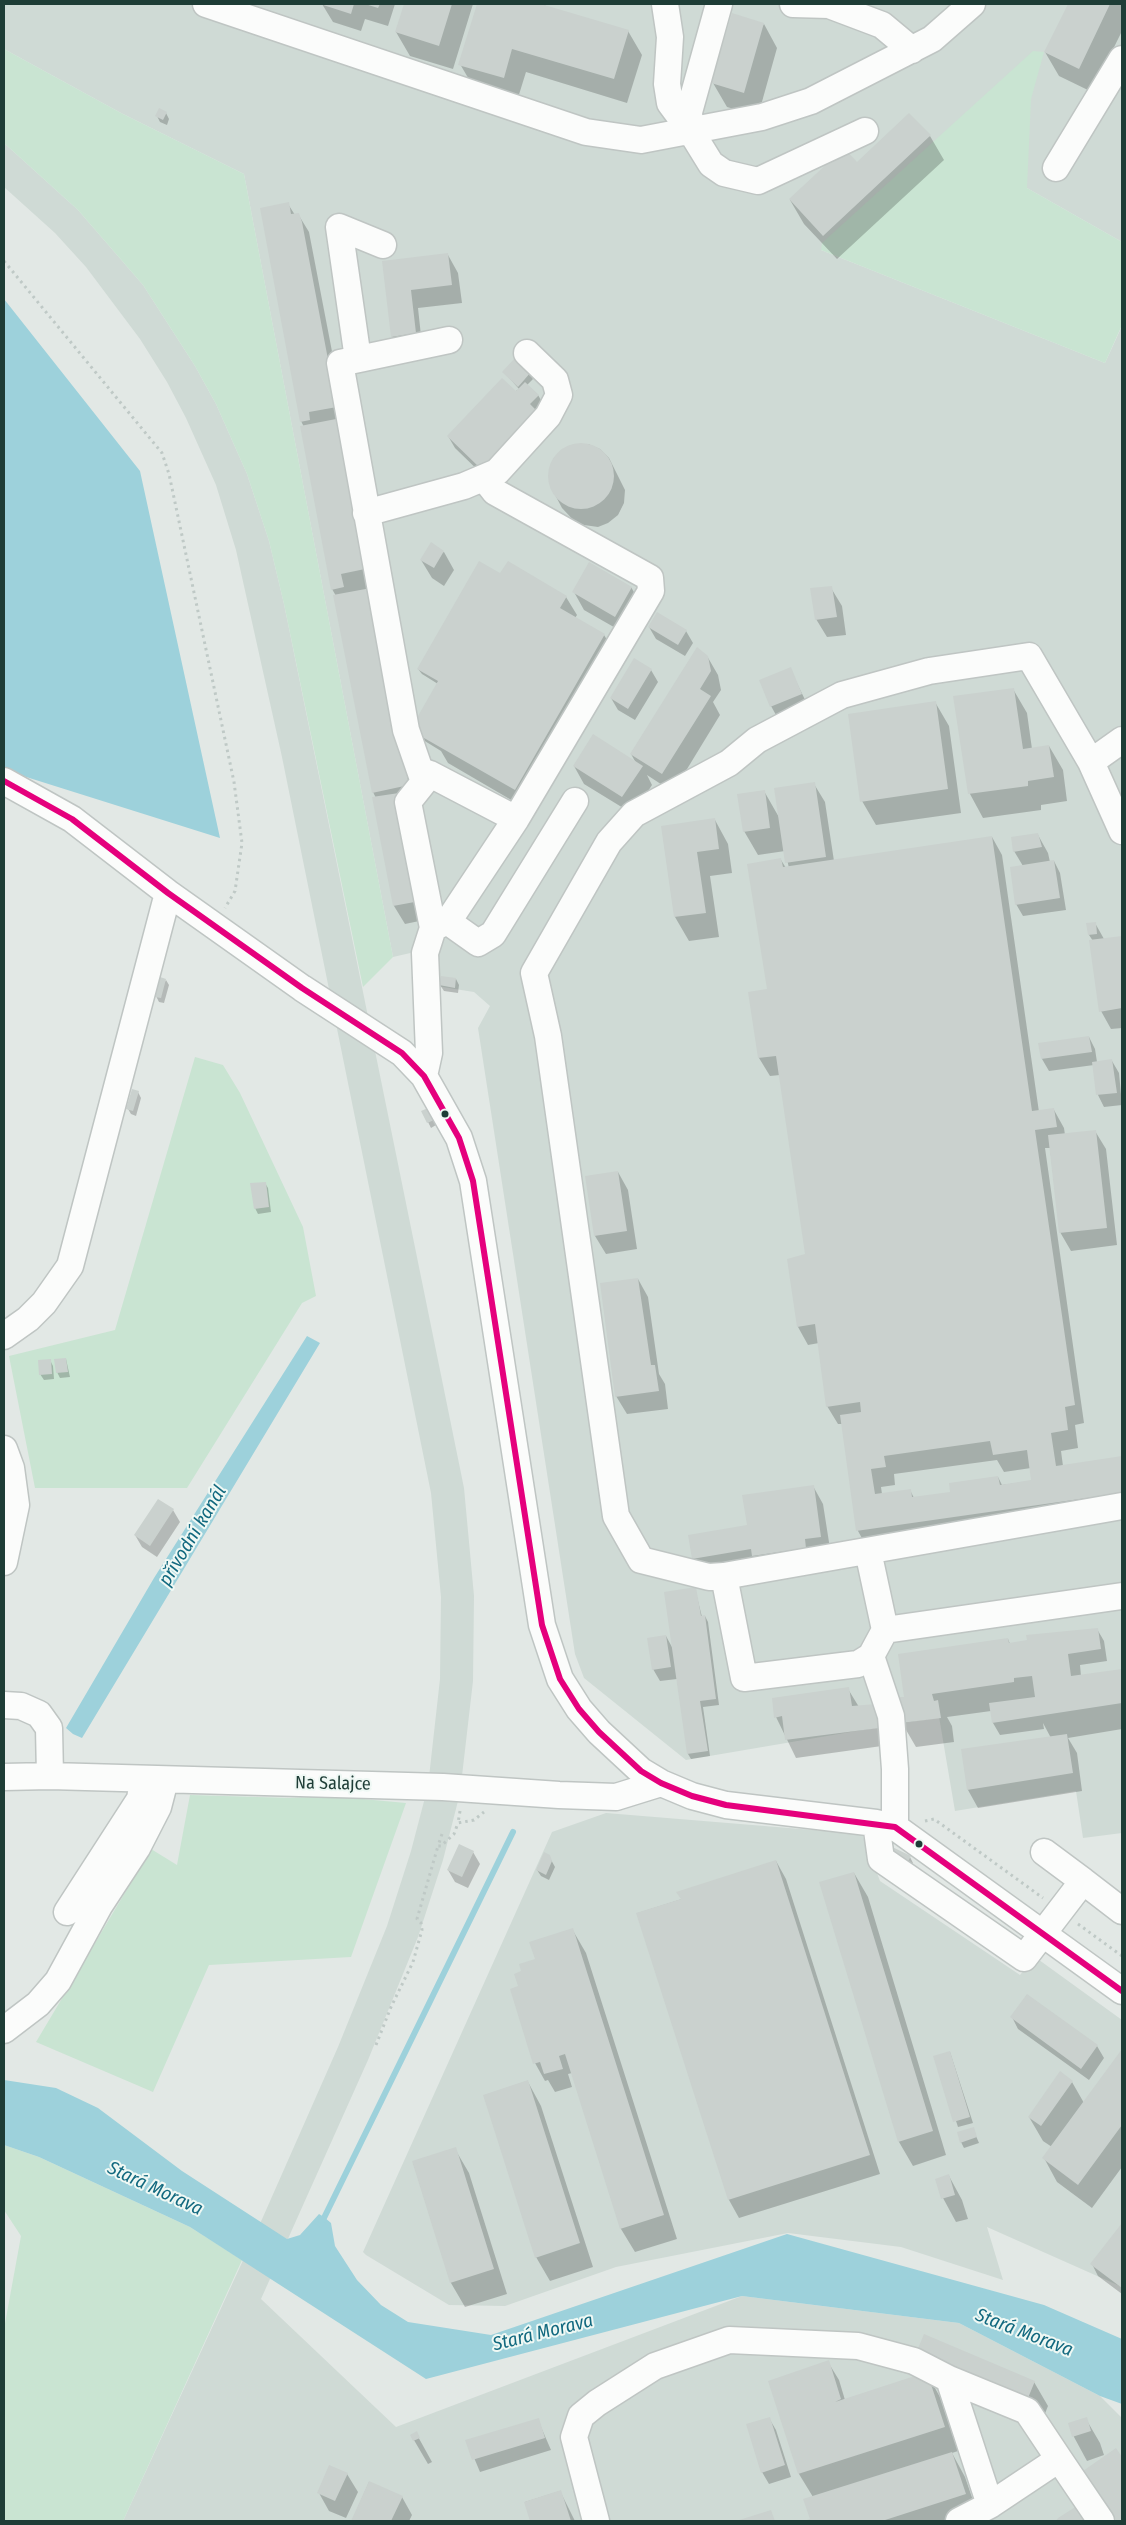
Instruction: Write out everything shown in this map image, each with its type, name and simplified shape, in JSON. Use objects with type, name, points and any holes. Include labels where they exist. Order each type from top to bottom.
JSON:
[{"type":"street","points":[[206,4],[586,132],[640,140],[762,117],[812,101],[932,39],[972,4]]},
{"type":"street","points":[[665,4],[670,37],[667,84],[670,103],[712,164],[724,173],[758,181],[864,131]]},
{"type":"street","points":[[690,130],[689,112],[719,4]]},
{"type":"street","points":[[793,4],[829,5],[882,25],[912,50]]},
{"type":"street","points":[[1056,168],[1122,59]]},
{"type":"street","points":[[358,359],[339,227],[384,245]]},
{"type":"street","points":[[440,925],[408,802],[424,782],[406,730],[340,363],[449,340]]},
{"type":"street","points":[[366,513],[464,486],[497,472],[548,416],[559,395],[555,380],[527,353]]},
{"type":"street","points":[[424,1076],[429,1053],[425,953],[440,925],[516,819],[651,591],[650,578],[495,492],[484,478]]},
{"type":"street","points":[[1122,831],[1091,762],[1029,656],[929,671],[842,695],[757,740],[728,763],[634,814],[609,842],[534,973],[548,1036],[616,1516],[641,1560],[710,1577],[724,1576],[1122,1506]]},
{"type":"street","points":[[1091,762],[1122,740]]},
{"type":"street","points":[[421,771],[516,819]]},
{"type":"street","points":[[4,781],[72,819],[168,893],[302,988],[402,1053],[424,1076],[458,1138],[473,1181],[542,1626],[560,1679],[579,1709],[599,1732],[641,1771],[692,1796],[726,1805],[886,1825],[1122,1991]]},
{"type":"street","points":[[440,925],[478,943],[493,934],[575,801]]},
{"type":"street","points":[[4,1336],[34,1314],[70,1266],[168,893]]},
{"type":"street","points":[[4,1449],[11,1468],[16,1505],[4,1562]]},
{"type":"street","points":[[724,1576],[744,1678],[858,1664],[871,1656],[885,1630],[868,1551]]},
{"type":"street","points":[[885,1630],[1122,1596]]},
{"type":"street","points":[[871,1656],[891,1716],[895,1769],[881,1859],[1024,1958],[1083,1881]]},
{"type":"street","points":[[4,1705],[21,1706],[39,1714],[48,1728],[50,1776]]},
{"type":"street","name":"Na Salajce","points":[[4,1778],[50,1776],[443,1787],[559,1795],[616,1796],[661,1782]]},
{"type":"street","points":[[4,2030],[38,2004],[58,1981],[82,1904],[137,1848],[158,1808],[154,1780]]},
{"type":"street","points":[[1044,1852],[1122,1911]]},
{"type":"street","points":[[596,2521],[574,2437],[581,2416],[596,2403],[655,2366],[729,2340],[858,2346],[914,2361],[950,2379],[1027,2411],[1101,2521]]},
{"type":"street","points":[[950,2379],[990,2505]]},
{"type":"street","points":[[958,2521],[990,2505],[1059,2459]]},
{"type":"path","points":[[4,261],[162,453],[169,474],[234,782],[242,843],[235,891],[216,926]]},
{"type":"path","points":[[886,1825],[934,1819],[1122,1956]]},
{"type":"path","points":[[438,1846],[443,1846],[451,1837],[458,1823]]},
{"type":"path","points":[[376,2045],[391,2007],[413,1962],[422,1930],[418,1919],[442,1834]]},
{"type":"shaded area","points":[[4,4],[1122,4],[1122,242],[1027,188],[821,250],[1105,363],[1122,326],[1122,1833],[1083,1838],[1076,1791],[955,1811],[939,1717],[686,1760],[584,1678],[575,1654],[478,1028],[490,1006],[474,992],[436,986],[419,951],[393,957],[244,174],[121,113],[4,49]]},
{"type":"shaded area","points":[[4,143],[78,210],[143,285],[195,366],[216,404],[247,474],[269,541],[284,604],[464,1488],[474,1596],[473,1681],[460,1793],[443,1860],[418,1937],[368,2060],[261,2299],[396,2427],[742,2296],[959,2323],[1100,2396],[1122,2418],[1122,2521],[123,2521],[263,2217],[338,2047],[387,1926],[411,1851],[428,1786],[440,1679],[441,1597],[431,1493],[282,757],[236,550],[216,485],[186,418],[167,382],[140,339],[86,267],[55,233],[4,187]]},
{"type":"shaded area","points":[[606,1813],[862,1834],[880,1881],[1020,1975],[1035,1957],[1122,2020],[1122,2287],[987,2227],[1003,2280],[901,2247],[788,2233],[616,2267],[505,2306],[449,2305],[366,2255],[363,2252],[552,1832]]},
{"type":"green space","points":[[4,49],[121,113],[244,174],[393,957],[363,987],[284,604],[269,541],[247,474],[216,404],[195,366],[143,285],[78,210],[4,143]]},
{"type":"green space","points":[[1033,51],[1044,52],[1031,99],[1027,188],[1122,242],[1122,325],[1105,363],[821,250],[822,243]]},
{"type":"green space","points":[[195,1057],[223,1065],[240,1093],[303,1227],[316,1296],[302,1303],[187,1488],[35,1488],[9,1356],[115,1330]]},
{"type":"green space","points":[[190,1795],[290,1798],[330,1796],[406,1803],[351,1957],[209,1965],[153,2092],[36,2042],[151,1849],[177,1865]]},
{"type":"green space","points":[[4,2145],[39,2157],[190,2227],[242,2260],[123,2521],[4,2521],[4,2329],[21,2236],[4,2210]]},
{"type":"water","points":[[4,299],[140,471],[220,838],[4,770]]},
{"type":"water","name":"přívodní kanál","points":[[307,1336],[320,1343],[82,1738],[73,1734],[66,1728],[154,1578]]},
{"type":"water","name":"Stará Morava","points":[[4,2080],[56,2088],[98,2108],[182,2171],[287,2239],[300,2235],[319,2214],[331,2223],[335,2246],[357,2280],[381,2305],[408,2322],[491,2335],[787,2234],[1044,2305],[1122,2339],[1122,2404],[1100,2396],[959,2323],[742,2296],[426,2379],[190,2227],[39,2157],[4,2145]]},
{"type":"building","points":[[320,4],[354,4],[351,14]]},
{"type":"building","points":[[365,4],[380,4],[378,8]]},
{"type":"building","points":[[404,4],[452,4],[439,46],[395,32]]},
{"type":"building","points":[[477,4],[541,4],[629,30],[614,79],[512,49],[504,78],[458,65]]},
{"type":"building","points":[[1068,4],[1110,4],[1079,69],[1044,52]]},
{"type":"building","points":[[732,13],[764,23],[744,93],[711,83]]},
{"type":"building","points":[[159,108],[167,112],[163,120],[155,116]]},
{"type":"building","points":[[909,113],[931,135],[823,236],[789,199],[844,148],[857,162]]},
{"type":"building","points":[[289,202],[291,214],[299,213],[302,222],[337,407],[309,412],[310,420],[300,422],[260,208]]},
{"type":"building","points":[[448,253],[452,285],[411,290],[416,333],[391,337],[382,261]]},
{"type":"building","points":[[515,358],[531,372],[518,387],[502,372]]},
{"type":"building","points":[[502,378],[516,391],[525,382],[539,395],[530,404],[536,410],[481,469],[447,436]]},
{"type":"building","points":[[336,419],[365,569],[341,574],[344,587],[331,590],[300,426]]},
{"type":"building","points":[[574,443],[588,443],[600,448],[609,457],[614,469],[612,489],[605,500],[588,509],[574,509],[562,504],[553,495],[548,483],[548,469],[553,457],[562,448]]},
{"type":"building","points":[[431,542],[444,551],[434,568],[420,560]]},
{"type":"building","points":[[479,561],[500,573],[508,561],[567,596],[560,608],[605,634],[515,790],[410,730],[438,681],[417,669]]},
{"type":"building","points":[[589,562],[632,587],[615,617],[572,592]]},
{"type":"building","points":[[832,586],[837,617],[815,620],[810,588]]},
{"type":"building","points":[[371,588],[409,785],[372,793],[333,595]]},
{"type":"building","points":[[657,612],[687,630],[678,645],[648,627]]},
{"type":"building","points":[[697,647],[708,656],[711,671],[700,689],[711,696],[662,774],[630,754]]},
{"type":"building","points":[[634,658],[652,669],[628,709],[610,698]]},
{"type":"building","points":[[791,667],[802,694],[770,707],[759,680]]},
{"type":"building","points":[[1014,688],[1023,749],[1049,745],[1054,777],[1028,781],[1028,786],[968,794],[953,696]]},
{"type":"building","points":[[936,701],[948,789],[860,802],[848,714]]},
{"type":"building","points":[[593,734],[643,766],[622,797],[573,766]]},
{"type":"building","points":[[815,782],[826,857],[785,863],[774,788]]},
{"type":"building","points":[[765,790],[770,828],[743,832],[737,794]]},
{"type":"building","points":[[399,793],[420,901],[393,906],[372,797]]},
{"type":"building","points":[[715,818],[719,849],[697,852],[706,913],[674,917],[661,826]]},
{"type":"building","points":[[1038,833],[1042,847],[1013,852],[1011,837]]},
{"type":"building","points":[[992,836],[1032,1111],[1054,1108],[1057,1127],[1035,1130],[1075,1405],[1065,1407],[1068,1430],[1051,1433],[1056,1466],[1122,1456],[1122,1493],[856,1531],[840,1415],[861,1412],[860,1402],[826,1407],[815,1324],[797,1327],[787,1259],[805,1254],[776,1056],[758,1058],[748,992],[767,989],[747,864],[781,858],[783,867]],"holes":[[[990,1441],[993,1455],[1027,1450],[1031,1480],[1000,1485],[998,1476],[949,1483],[950,1492],[912,1497],[911,1489],[875,1494],[871,1469],[886,1467],[884,1456]]]},
{"type":"building","points":[[1054,860],[1060,898],[1015,905],[1010,867]]},
{"type":"building","points":[[1096,922],[1097,934],[1088,935],[1086,923]]},
{"type":"building","points":[[1122,936],[1122,1008],[1099,1012],[1089,940]]},
{"type":"building","points":[[441,976],[456,978],[455,988],[439,985]]},
{"type":"building","points":[[160,977],[166,979],[161,998],[155,997]]},
{"type":"building","points":[[1089,1036],[1092,1052],[1041,1059],[1038,1043]]},
{"type":"building","points":[[1112,1059],[1117,1093],[1096,1095],[1092,1062]]},
{"type":"building","points":[[132,1089],[139,1091],[133,1111],[126,1109]]},
{"type":"building","points":[[428,1108],[434,1120],[427,1123],[421,1111]]},
{"type":"building","points":[[1096,1130],[1107,1228],[1059,1233],[1048,1135]]},
{"type":"building","points":[[618,1171],[627,1231],[594,1236],[585,1176]]},
{"type":"building","points":[[266,1182],[269,1207],[254,1209],[250,1183]]},
{"type":"building","points":[[638,1278],[651,1365],[655,1365],[659,1391],[615,1397],[600,1283]]},
{"type":"building","points":[[66,1358],[68,1372],[56,1373],[54,1359]]},
{"type":"building","points":[[51,1359],[52,1374],[39,1375],[38,1360]]},
{"type":"building","points":[[814,1485],[821,1537],[805,1539],[806,1548],[752,1556],[751,1549],[692,1559],[688,1535],[747,1525],[742,1495]]},
{"type":"building","points":[[158,1499],[174,1509],[150,1546],[134,1535]]},
{"type":"building","points":[[696,1587],[701,1616],[705,1615],[716,1699],[700,1701],[708,1751],[687,1754],[664,1592]]},
{"type":"building","points":[[1098,1628],[1101,1649],[1068,1654],[1071,1676],[1122,1669],[1122,1703],[992,1723],[989,1703],[1035,1697],[1032,1676],[1014,1678],[1014,1682],[932,1694],[934,1701],[938,1700],[941,1718],[901,1723],[897,1697],[904,1697],[898,1654],[1008,1638],[1009,1643],[1027,1640],[1026,1635]]},
{"type":"building","points":[[666,1635],[671,1667],[652,1670],[647,1638]]},
{"type":"building","points":[[849,1687],[852,1706],[876,1704],[879,1728],[785,1740],[782,1716],[774,1718],[772,1698]]},
{"type":"building","points":[[1067,1734],[1073,1773],[967,1790],[961,1749]]},
{"type":"building","points":[[459,1844],[474,1851],[462,1877],[447,1870]]},
{"type":"building","points":[[888,1845],[911,1856],[907,1863],[884,1851]]},
{"type":"building","points":[[544,1852],[550,1855],[552,1861],[546,1875],[536,1870]]},
{"type":"building","points":[[776,1860],[870,2155],[728,2200],[636,1913],[681,1899],[676,1892]]},
{"type":"building","points":[[854,1872],[933,2131],[898,2142],[819,1882]]},
{"type":"building","points":[[573,1928],[664,2215],[620,2229],[565,2054],[559,2056],[563,2069],[544,2074],[540,2062],[533,2064],[510,1989],[518,1986],[514,1974],[521,1971],[519,1964],[535,1959],[529,1942]]},
{"type":"building","points":[[1027,1994],[1098,2045],[1081,2069],[1010,2017]]},
{"type":"building","points":[[1122,2049],[1122,2125],[1078,2185],[1042,2158]]},
{"type":"building","points":[[950,2051],[970,2117],[953,2122],[933,2056]]},
{"type":"building","points":[[1060,2071],[1073,2081],[1041,2126],[1028,2117]]},
{"type":"building","points":[[528,2080],[580,2243],[535,2258],[483,2095]]},
{"type":"building","points":[[974,2127],[977,2137],[960,2143],[957,2132]]},
{"type":"building","points":[[456,2147],[494,2269],[450,2283],[412,2161]]},
{"type":"building","points":[[949,2174],[955,2195],[941,2199],[935,2179]]},
{"type":"building","points":[[1122,2223],[1122,2288],[1090,2264]]},
{"type":"building","points":[[924,2334],[1035,2381],[1028,2398],[917,2351]]},
{"type":"building","points":[[829,2360],[841,2399],[835,2402],[927,2372],[945,2427],[798,2474],[768,2381]]},
{"type":"building","points":[[770,2417],[785,2465],[761,2473],[746,2424]]},
{"type":"building","points":[[1087,2417],[1091,2431],[1072,2437],[1068,2423]]},
{"type":"building","points":[[539,2418],[545,2438],[472,2460],[465,2440]]},
{"type":"building","points":[[417,2431],[420,2438],[413,2441],[410,2435]]},
{"type":"building","points":[[1116,2448],[1122,2457],[1122,2521],[1117,2521],[1083,2471]]},
{"type":"building","points":[[952,2452],[966,2494],[882,2521],[804,2521],[810,2519],[803,2499]]},
{"type":"building","points":[[329,2465],[348,2473],[335,2501],[317,2493]]},
{"type":"building","points":[[369,2481],[403,2496],[391,2521],[351,2521]]},
{"type":"building","points":[[561,2490],[571,2521],[530,2521],[524,2502]]},
{"type":"building","points":[[1077,2506],[1087,2521],[1056,2521],[1058,2518]]},
{"type":"building","points":[[771,2510],[775,2521],[736,2521]]},
{"type":"waterway","points":[[321,2224],[513,1832]]},
{"type":"transit line","points":[[4,781],[72,819],[168,893],[302,988],[402,1053],[424,1076],[459,1138],[473,1181],[542,1625],[560,1679],[579,1709],[599,1732],[641,1771],[661,1783],[692,1796],[726,1805],[895,1827],[1122,1991]]}]
